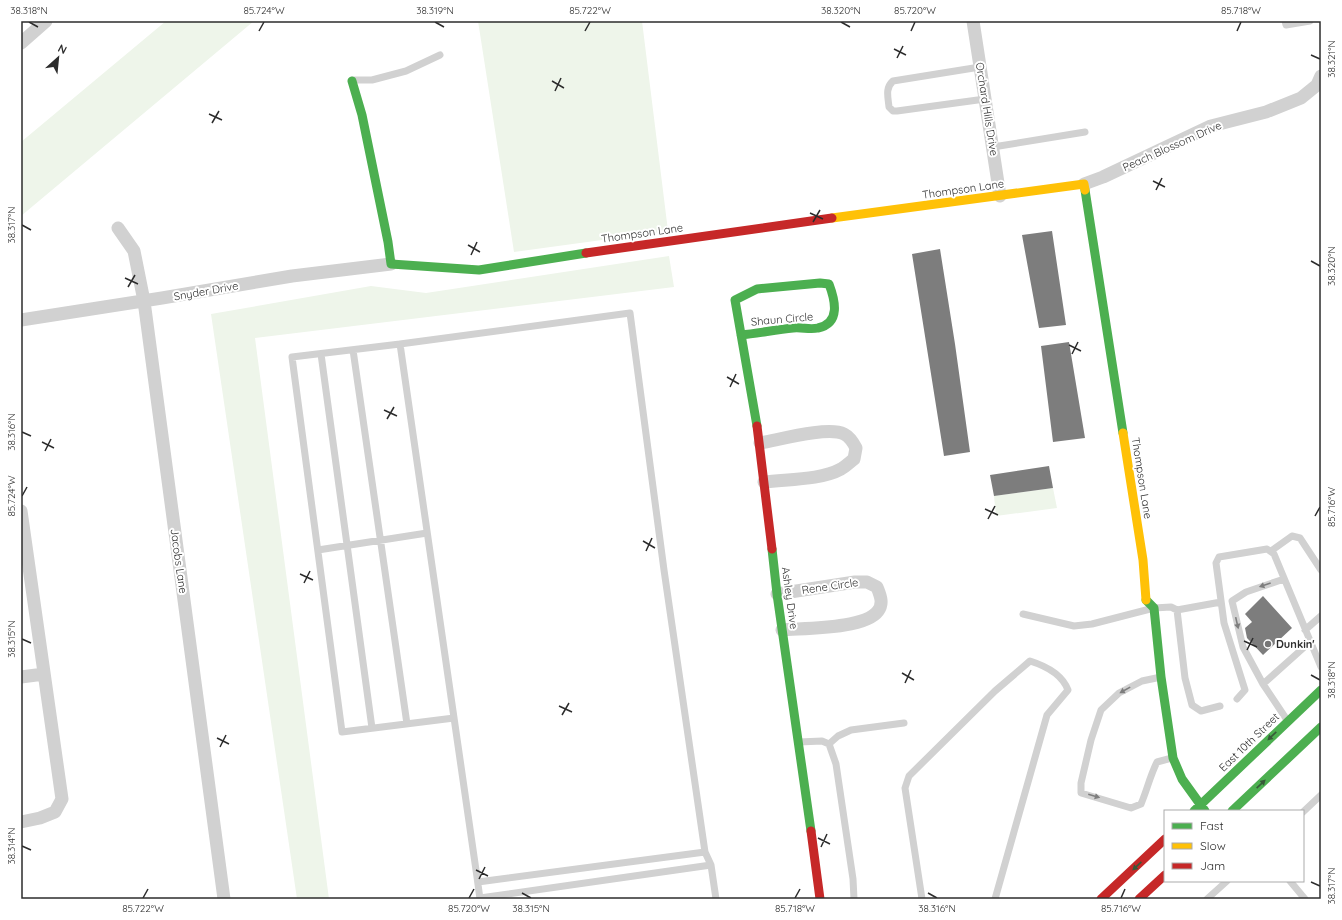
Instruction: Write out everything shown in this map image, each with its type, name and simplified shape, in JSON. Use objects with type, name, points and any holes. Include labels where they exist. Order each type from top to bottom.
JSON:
[{"type":"street","points":[[21,43],[46,21]]},
{"type":"street","name":"Orchard Hills Drive","points":[[973,21],[1000,196]]},
{"type":"street","name":"Peach Blossom Drive","points":[[1084,184],[1103,177],[1211,126],[1266,112],[1301,98],[1317,85],[1321,76]]},
{"type":"street","points":[[352,80],[362,115],[388,242],[391,264]]},
{"type":"street","name":"Thompson Lane","points":[[391,264],[409,264],[453,270],[480,270],[654,243],[1084,184],[1143,560],[1146,601],[1154,608],[1173,758],[1182,779],[1200,809]]},
{"type":"street","name":"Jacobs Lane","points":[[118,228],[134,251],[144,301],[224,899]]},
{"type":"street","name":"Snyder Drive","points":[[21,320],[292,276],[391,264]]},
{"type":"street","name":"Shaun Circle","points":[[735,300],[757,289],[820,283],[829,284],[836,300],[836,310],[830,321],[821,327],[796,328],[741,335]]},
{"type":"street","name":"Ashley Drive","points":[[735,300],[760,443],[776,594],[799,742],[820,899]]},
{"type":"street","points":[[760,443],[814,432],[828,432],[843,433],[851,439],[856,448],[854,459],[834,472],[817,477],[764,482]]},
{"type":"street","points":[[21,511],[22,527],[62,799],[55,812],[40,818],[21,822]]},
{"type":"street","name":"Rene Circle","points":[[776,594],[855,582],[867,582],[877,587],[882,598],[879,610],[865,621],[840,625],[782,630]]},
{"type":"street","points":[[21,677],[44,674]]},
{"type":"street","name":"East 10th Street","points":[[1200,809],[1321,690]]},
{"type":"street","points":[[1233,810],[1321,727]]},
{"type":"street","points":[[1101,899],[1164,840]]},
{"type":"street","points":[[1139,899],[1164,876]]},
{"type":"lane","points":[[1285,21],[1286,25],[1310,21]]},
{"type":"lane","points":[[352,80],[372,80],[400,73],[440,55]]},
{"type":"lane","points":[[980,67],[893,81],[889,84],[887,90],[889,107],[893,111],[897,111],[985,99]]},
{"type":"lane","points":[[993,147],[1085,132]]},
{"type":"lane","points":[[454,718],[342,732],[292,357],[400,344],[630,312],[663,562],[705,852],[711,865],[716,899]]},
{"type":"lane","points":[[400,344],[480,898],[711,865]]},
{"type":"lane","points":[[353,350],[407,724]]},
{"type":"lane","points":[[321,354],[372,728]]},
{"type":"lane","points":[[318,550],[427,533]]},
{"type":"lane","points":[[1271,551],[1292,536],[1300,538],[1321,570]]},
{"type":"lane","points":[[1237,699],[1245,690],[1224,623],[1216,563],[1220,558],[1267,549],[1274,554],[1321,667]]},
{"type":"lane","points":[[1284,579],[1246,592],[1232,601],[1243,647],[1263,684],[1288,722]]},
{"type":"lane","points":[[1023,614],[1074,626],[1092,624],[1154,608],[1171,607],[1177,610],[1221,602]]},
{"type":"lane","points":[[1177,610],[1185,678],[1192,705],[1201,711],[1220,706]]},
{"type":"lane","points":[[1305,630],[1321,616]]},
{"type":"lane","points":[[1263,684],[1310,642]]},
{"type":"lane","points":[[922,899],[905,788],[908,776],[995,691],[1030,660],[1047,667],[1065,682],[1068,690],[1046,715],[995,899]]},
{"type":"lane","points":[[1162,677],[1142,681],[1119,693],[1101,710],[1084,769],[1081,783],[1082,793],[1132,808],[1141,804],[1157,762],[1173,758]]},
{"type":"lane","points":[[829,744],[838,736],[851,730],[904,723]]},
{"type":"lane","points":[[799,742],[822,741],[829,744],[836,764],[853,879],[854,899]]},
{"type":"lane","points":[[1304,811],[1321,795]]},
{"type":"lane","points":[[478,882],[705,852]]},
{"type":"lane","points":[[1207,899],[1226,882]]},
{"type":"lane","points":[[1291,882],[1305,899]]},
{"type":"shaded area","points":[[166,21],[254,21],[21,216],[21,142]]},
{"type":"shaded area","points":[[478,21],[642,21],[668,231],[514,252]]},
{"type":"shaded area","points":[[669,256],[674,287],[255,338],[329,899],[297,899],[211,314],[371,286],[426,293]]},
{"type":"shaded area","points":[[1053,488],[1057,508],[996,516],[994,496]]},
{"type":"building","points":[[1052,231],[1066,325],[1039,328],[1022,235]]},
{"type":"building","points":[[940,249],[970,452],[944,456],[912,254]]},
{"type":"building","points":[[1069,342],[1085,438],[1053,442],[1041,346]]},
{"type":"building","points":[[1049,466],[1053,488],[994,496],[990,475]]},
{"type":"building","points":[[1263,596],[1292,628],[1263,655],[1247,638],[1245,628],[1252,622],[1245,614]]},
{"type":"traffic: fast","points":[[352,81],[362,115],[388,242],[391,264],[479,270],[586,253]]},
{"type":"traffic: fast","points":[[1085,190],[1123,433]]},
{"type":"traffic: fast","points":[[741,335],[747,334],[754,333],[793,328],[815,329],[825,325],[830,321],[834,310],[833,297],[829,284],[820,283],[757,289],[735,300],[757,426]]},
{"type":"traffic: fast","points":[[772,549],[777,594],[811,831]]},
{"type":"traffic: fast","points":[[1146,600],[1154,608],[1161,677],[1173,758],[1182,779],[1204,810]]},
{"type":"traffic: fast","points":[[1195,810],[1321,690]]},
{"type":"traffic: fast","points":[[1233,810],[1321,727]]},
{"type":"traffic: slow","points":[[832,218],[1084,184],[1085,190]]},
{"type":"traffic: slow","points":[[1123,433],[1143,560],[1146,600]]},
{"type":"traffic: jam","points":[[586,253],[832,218]]},
{"type":"traffic: jam","points":[[757,426],[772,549]]},
{"type":"traffic: jam","points":[[811,831],[820,899]]},
{"type":"traffic: jam","points":[[1101,899],[1164,840]]},
{"type":"traffic: jam","points":[[1139,899],[1164,876]]},
{"type":"place","name":"Dunkin'","points":[[1268,644]]}]
